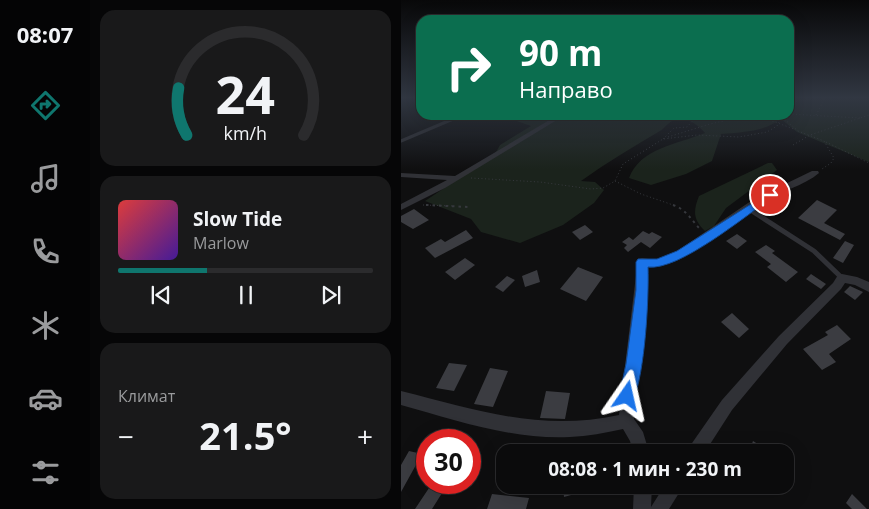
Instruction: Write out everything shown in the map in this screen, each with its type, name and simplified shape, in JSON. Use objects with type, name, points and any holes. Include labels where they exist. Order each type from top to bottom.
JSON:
[{"type":"street","points":[[403,204],[456,178],[496,152],[550,122]]},
{"type":"street","points":[[639,444],[626,421],[627,396],[642,290],[642,262],[657,264],[681,254],[749,209],[757,201],[815,173]]},
{"type":"street","points":[[401,175],[456,178]]},
{"type":"street","points":[[701,444],[727,406],[783,340],[837,286],[842,278],[857,281],[869,287]]},
{"type":"street","points":[[401,398],[524,429],[603,428],[626,421]]},
{"type":"street","points":[[642,509],[643,494]]},
{"type":"street","points":[[659,509],[669,494]]},
{"type":"lane","points":[[401,141],[446,122]]},
{"type":"lane","points":[[749,209],[814,251],[842,278]]},
{"type":"path","points":[[456,178],[540,182],[591,189],[603,188],[615,181],[623,164],[663,139],[674,128],[687,128],[692,122]]},
{"type":"path","points":[[663,139],[710,124],[724,122]]},
{"type":"path","points":[[663,139],[697,136],[739,137],[767,132],[777,126],[779,122],[869,163]]},
{"type":"path","points":[[788,122],[798,131]]},
{"type":"path","points":[[793,145],[810,135],[851,122]]},
{"type":"path","points":[[815,173],[831,163],[834,158],[824,141]]},
{"type":"path","points":[[615,181],[641,194],[681,208],[690,215],[695,224],[707,236]]},
{"type":"path","points":[[403,204],[468,206]]},
{"type":"shaded area","points":[[519,122],[671,122],[581,181],[595,182],[604,190],[594,203],[563,225],[520,243],[481,232],[471,219],[425,201],[495,154],[500,145],[531,126]]},
{"type":"shaded area","points":[[692,122],[776,122],[760,129],[721,134],[712,161],[686,174],[651,185],[629,178],[634,168],[651,153],[705,133]]},
{"type":"shaded area","points":[[784,122],[869,122],[869,162],[797,132]]},
{"type":"shaded area","points":[[768,163],[772,163],[777,170],[726,208],[714,226],[705,231],[698,223],[695,215],[699,196]]},
{"type":"building","points":[[817,200],[837,210],[824,223],[845,234],[840,240],[798,218]]},
{"type":"building","points":[[414,209],[429,220],[413,229],[401,222],[401,216]]},
{"type":"building","points":[[585,225],[593,232],[580,240],[572,232]]},
{"type":"building","points":[[466,230],[473,238],[435,258],[425,248],[441,239],[445,242]]},
{"type":"building","points":[[643,231],[649,234],[652,232],[662,237],[650,248],[641,242],[628,252],[624,248],[627,245],[622,242],[629,237],[633,240]]},
{"type":"building","points":[[737,234],[747,241],[737,249],[726,241]]},
{"type":"building","points":[[845,241],[854,245],[843,263],[833,258]]},
{"type":"building","points":[[766,245],[775,251],[772,253],[798,272],[786,282],[767,267],[771,264],[755,252]]},
{"type":"building","points":[[465,258],[475,265],[455,280],[445,272]]},
{"type":"building","points":[[578,267],[603,277],[586,301],[560,289]]},
{"type":"building","points":[[537,270],[540,282],[525,287],[522,276]]},
{"type":"building","points":[[811,274],[826,284],[821,289],[806,279]]},
{"type":"building","points":[[507,276],[515,280],[503,292],[495,287]]},
{"type":"building","points":[[850,286],[863,292],[855,300],[844,292]]},
{"type":"building","points":[[732,313],[749,329],[739,338],[721,322]]},
{"type":"building","points":[[837,325],[851,339],[829,354],[836,362],[822,370],[803,349],[828,335],[825,332]]},
{"type":"building","points":[[449,363],[467,365],[454,391],[436,388]]},
{"type":"building","points":[[490,368],[508,371],[493,407],[474,404]]},
{"type":"building","points":[[546,391],[570,393],[565,419],[540,418]]},
{"type":"building","points":[[409,451],[416,453],[416,465],[401,492],[401,465]]},
{"type":"building","points":[[425,494],[441,494],[432,509],[415,509]]},
{"type":"building","points":[[492,494],[529,498],[526,509],[487,509]]},
{"type":"building","points":[[564,494],[574,494],[564,497]]},
{"type":"building","points":[[852,494],[867,509],[852,509],[846,503]]},
{"type":"route","points":[[627,396],[642,290],[642,262],[657,264],[681,254],[749,209],[757,201],[770,195]]}]
